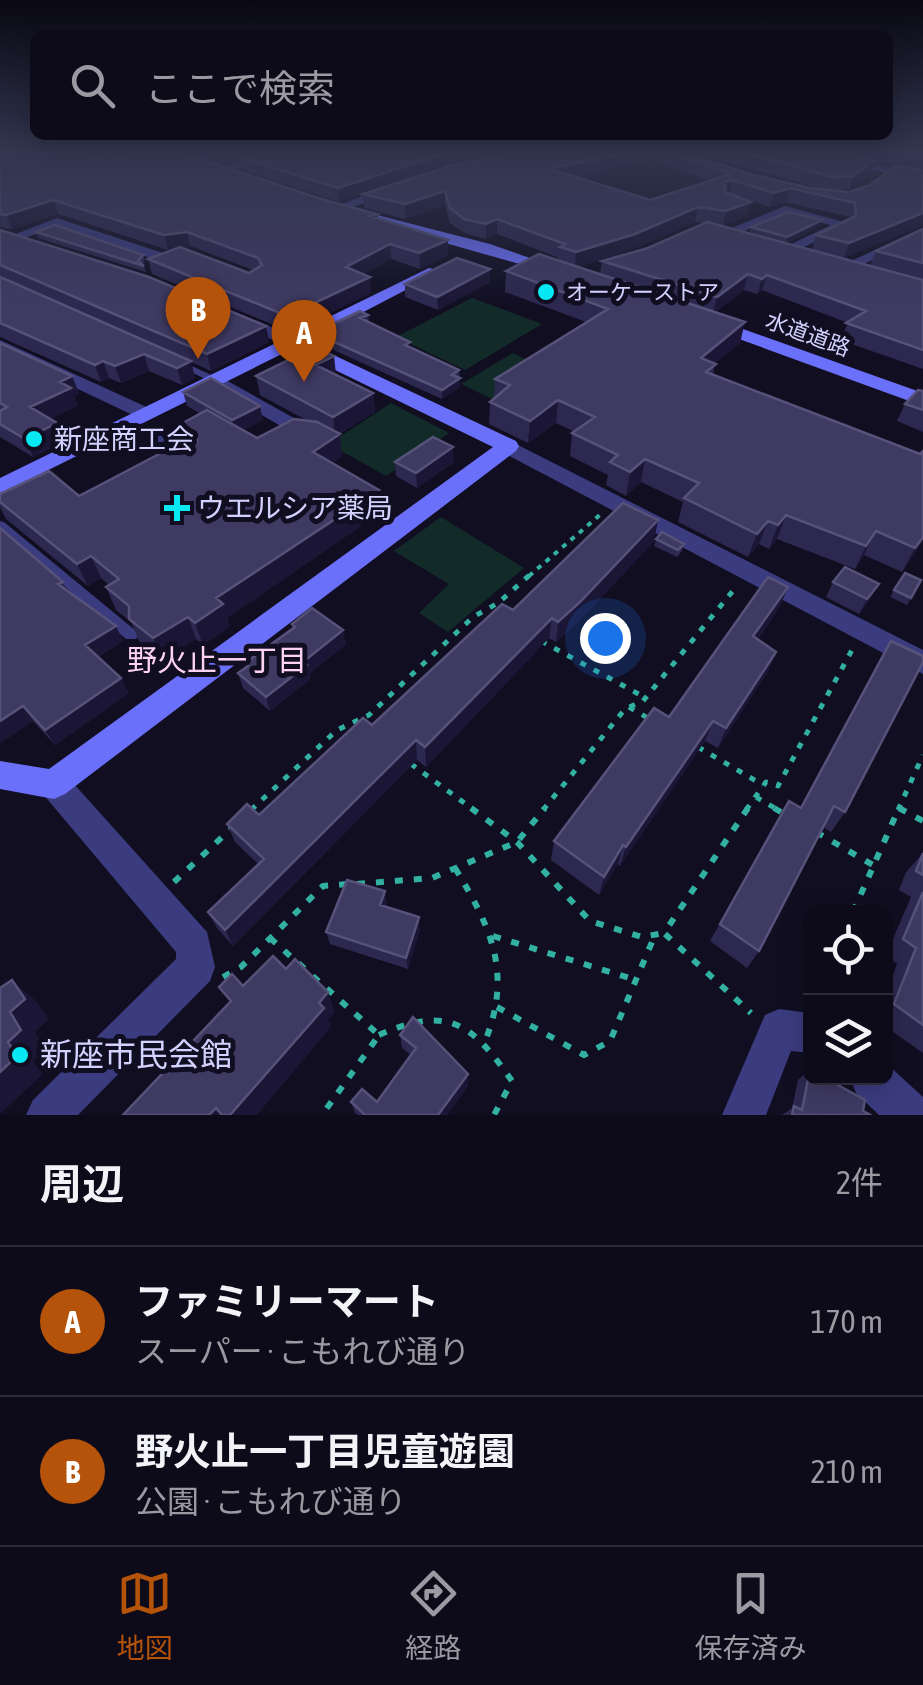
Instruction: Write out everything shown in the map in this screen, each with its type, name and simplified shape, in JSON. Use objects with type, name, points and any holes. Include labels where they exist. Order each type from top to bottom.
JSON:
[{"type":"street","points":[[335,204],[328,206],[485,246],[572,275]]},
{"type":"street","points":[[744,206],[770,216]]},
{"type":"street","points":[[724,234],[785,210],[844,224],[788,251]]},
{"type":"street","points":[[6,236],[56,222],[166,259]]},
{"type":"street","points":[[6,236],[36,247],[73,228]]},
{"type":"street","points":[[702,228],[751,242]]},
{"type":"street","points":[[832,262],[922,233]]},
{"type":"street","points":[[0,487],[485,246]]},
{"type":"street","points":[[770,246],[878,274]]},
{"type":"street","points":[[148,268],[184,252]]},
{"type":"street","points":[[220,312],[291,341],[508,446],[923,663]]},
{"type":"street","name":"水道道路","points":[[692,316],[921,398]]},
{"type":"street","points":[[0,345],[139,417]]},
{"type":"street","points":[[215,380],[312,436]]},
{"type":"street","points":[[54,784],[508,446]]},
{"type":"street","points":[[0,775],[54,784],[194,946],[196,967],[48,1115]]},
{"type":"street","points":[[744,1115],[779,1029],[803,1032]]},
{"type":"street","points":[[878,1085],[910,1115]]},
{"type":"lane","points":[[165,357],[215,380]]},
{"type":"lane","points":[[139,417],[196,461]]},
{"type":"lane","points":[[0,526],[131,635]]},
{"type":"path","points":[[167,888],[337,730],[369,715],[484,611],[605,510]]},
{"type":"path","points":[[212,983],[240,967],[323,886],[432,878],[517,842],[629,706],[646,698],[744,582]]},
{"type":"path","points":[[484,611],[500,620]]},
{"type":"path","points":[[532,637],[646,698]]},
{"type":"path","points":[[497,1007],[584,1055],[610,1041],[660,933],[763,785],[766,782],[778,786],[857,641]]},
{"type":"path","points":[[629,706],[662,726]]},
{"type":"path","points":[[354,722],[369,733]]},
{"type":"path","points":[[696,746],[763,785]]},
{"type":"path","points":[[398,755],[517,842],[590,921],[642,937],[660,933]]},
{"type":"path","points":[[856,905],[923,755]]},
{"type":"path","points":[[756,797],[790,817]]},
{"type":"path","points":[[899,808],[923,822]]},
{"type":"path","points":[[806,827],[874,866]]},
{"type":"path","points":[[455,868],[493,936],[499,962],[497,1007],[484,1044]]},
{"type":"path","points":[[660,933],[750,1013]]},
{"type":"path","points":[[493,936],[636,980]]},
{"type":"path","points":[[270,938],[379,1035]]},
{"type":"path","points":[[322,1115],[379,1035],[422,1021],[448,1022],[476,1034],[512,1080],[494,1115]]},
{"type":"green space","points":[[472,298],[542,324],[465,370],[396,337]]},
{"type":"green space","points":[[513,353],[541,367],[494,400],[461,384]]},
{"type":"green space","points":[[391,403],[449,433],[386,476],[329,444]]},
{"type":"green space","points":[[441,517],[524,568],[448,632],[419,613],[449,584],[394,551]]},
{"type":"building","points":[[0,204],[40,204],[6,215],[0,214]]},
{"type":"building","points":[[66,204],[339,204],[448,240],[419,253],[390,244],[346,267],[370,277],[287,316],[148,259],[180,247],[249,273],[262,265],[258,258],[187,232],[164,235]]},
{"type":"building","points":[[449,204],[745,204],[726,211],[698,207],[635,234],[576,252],[560,247],[565,244],[497,219],[486,224],[464,219]]},
{"type":"building","points":[[855,204],[923,204],[923,213],[849,243],[816,235],[856,216]]},
{"type":"building","points":[[788,212],[822,220],[787,237],[751,227]]},
{"type":"building","points":[[707,222],[923,280],[923,350],[846,323],[866,311],[767,275],[762,279],[748,274],[717,297],[602,261],[648,248]]},
{"type":"building","points":[[55,225],[143,255],[138,261],[144,266],[36,232]]},
{"type":"building","points":[[923,229],[923,263],[876,251]]},
{"type":"building","points":[[0,230],[149,277],[266,326],[207,354],[0,265]]},
{"type":"building","points":[[539,254],[745,322],[701,358],[716,364],[706,372],[920,454],[923,451],[923,537],[915,548],[876,531],[866,546],[786,515],[778,525],[768,521],[757,534],[684,498],[699,483],[645,459],[630,472],[610,462],[618,455],[572,433],[595,417],[558,400],[530,421],[490,402],[510,385],[495,379],[608,309],[506,271]]},
{"type":"building","points":[[457,258],[490,269],[437,297],[405,284]]},
{"type":"building","points":[[0,277],[191,361],[177,368],[144,354],[115,366],[103,361],[95,365],[0,323]]},
{"type":"building","points":[[360,311],[368,315],[360,318],[410,342],[405,345],[459,370],[452,375],[460,378],[442,390],[314,333]]},
{"type":"building","points":[[0,343],[72,376],[60,382],[71,388],[30,407],[57,423],[25,439],[0,424],[0,411],[7,407],[0,403]]},
{"type":"building","points":[[315,347],[334,356],[316,365],[373,393],[333,417],[256,376]]},
{"type":"building","points":[[211,378],[260,406],[232,420],[183,392]]},
{"type":"building","points":[[918,390],[923,391],[923,410],[905,404]]},
{"type":"building","points":[[207,410],[257,438],[294,419],[317,422],[340,434],[313,452],[379,490],[216,598],[223,604],[195,623],[188,617],[153,638],[129,619],[129,606],[106,587],[119,579],[91,556],[77,564],[0,502],[0,494],[49,471],[79,496],[180,443],[197,443],[197,434],[181,424]]},
{"type":"building","points":[[433,437],[453,447],[416,473],[395,462]]},
{"type":"building","points":[[623,503],[658,520],[580,602],[558,622],[552,618],[425,747],[416,740],[225,930],[208,912],[264,859],[227,824],[247,804],[259,815],[363,718],[372,725],[502,604],[513,610]]},
{"type":"building","points":[[0,528],[63,582],[58,584],[116,626],[85,645],[121,678],[45,730],[23,706],[0,721]]},
{"type":"building","points":[[662,532],[684,544],[678,550],[656,539]]},
{"type":"building","points":[[845,567],[879,584],[867,599],[833,582]]},
{"type":"building","points":[[905,573],[921,580],[911,598],[894,590]]},
{"type":"building","points":[[768,577],[788,587],[753,636],[776,652],[726,728],[713,721],[604,877],[554,841],[654,708],[669,717]]},
{"type":"building","points":[[312,608],[343,630],[266,697],[238,673],[248,666],[245,663],[295,627],[292,624]]},
{"type":"building","points":[[891,641],[923,656],[923,662],[845,812],[834,806],[759,951],[720,924],[789,801],[801,808]]},
{"type":"building","points":[[923,853],[923,875],[916,871]]},
{"type":"building","points":[[347,880],[385,891],[380,905],[419,917],[406,958],[326,932]]},
{"type":"building","points":[[923,892],[923,1025],[894,1004],[916,948],[903,939]]},
{"type":"building","points":[[273,956],[286,969],[295,959],[328,992],[319,1003],[324,1008],[230,1115],[222,1115],[216,1108],[209,1115],[123,1115],[231,1001],[219,987],[232,974],[243,986]]},
{"type":"building","points":[[12,980],[25,999],[10,1012],[21,1030],[8,1042],[17,1056],[0,1072],[0,988]]},
{"type":"building","points":[[413,1017],[468,1074],[438,1115],[365,1115],[351,1102],[362,1089],[377,1102],[416,1048],[400,1035]]},
{"type":"building","points":[[807,1085],[838,1085],[865,1100],[863,1111],[871,1115],[792,1115],[794,1106],[802,1110]]},
{"type":"place","name":"オーケーストア","points":[[546,292]]},
{"type":"place","name":"野火止一丁目児童遊園","points":[[198,359]]},
{"type":"place","name":"ファミリーマート","points":[[304,382]]},
{"type":"place","name":"新座商工会","points":[[34,439]]},
{"type":"place","name":"ウエルシア薬局","points":[[177,508]]},
{"type":"place","name":"新座市民会館","points":[[20,1055]]},
{"type":"district","name":"野火止一丁目","points":[[217,661]]}]
